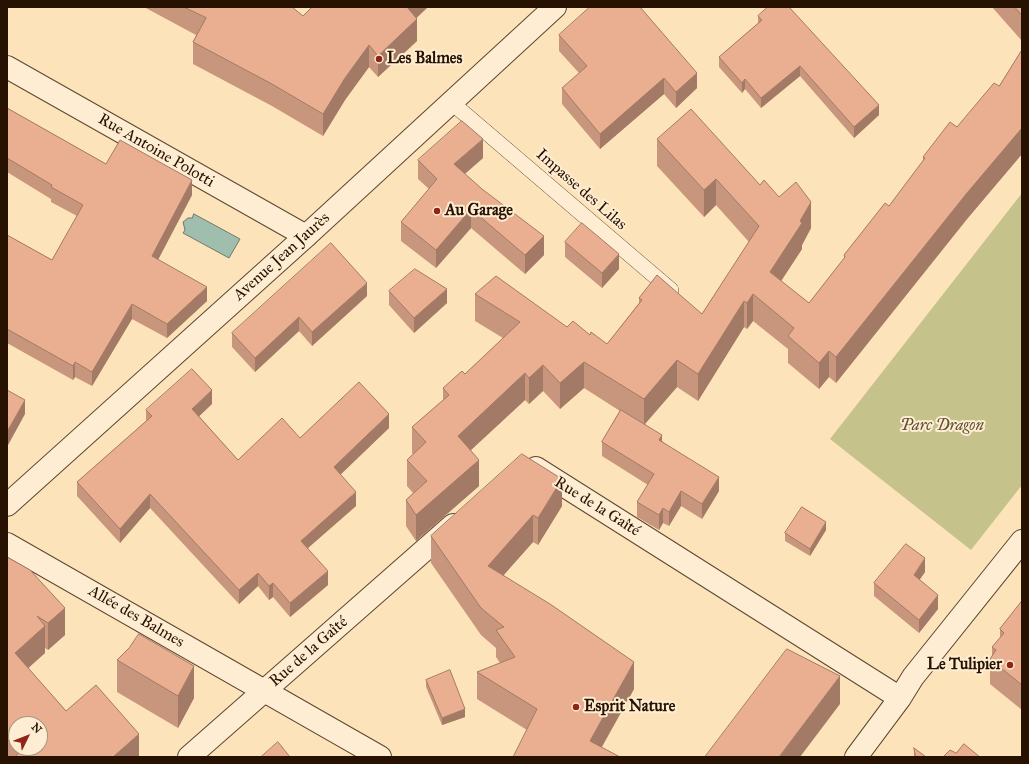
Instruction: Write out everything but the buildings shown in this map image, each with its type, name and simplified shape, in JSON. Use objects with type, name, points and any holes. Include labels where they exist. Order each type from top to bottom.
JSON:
[{"type":"street","name":"Avenue Jean Jaurès","points":[[7,505],[306,236],[556,7]]},
{"type":"street","name":"Rue Antoine Polotti","points":[[7,67],[306,236]]},
{"type":"street","name":"Rue de la Gaîté","points":[[514,472],[526,462],[900,698]]},
{"type":"street","name":"Rue de la Gaîté","points":[[189,757],[467,514]]},
{"type":"street","points":[[856,757],[900,698],[913,677],[1022,541]]},
{"type":"street","name":"Allée des Balmes","points":[[7,544],[380,757]]},
{"type":"lane","name":"Impasse des Lilas","points":[[452,103],[681,298]]},
{"type":"green space","name":"Parc Dragon","points":[[1022,193],[1022,485],[971,550],[830,439]]},
{"type":"shaded area","points":[[194,214],[240,239],[229,258],[183,233],[185,230],[183,222],[188,218],[192,218]]},
{"type":"place","name":"Les Balmes","points":[[379,59]]},
{"type":"place","name":"Au Garage","points":[[437,211]]},
{"type":"place","name":"Le Tulipier","points":[[1010,665]]},
{"type":"place","name":"Esprit Nature","points":[[576,707]]}]
